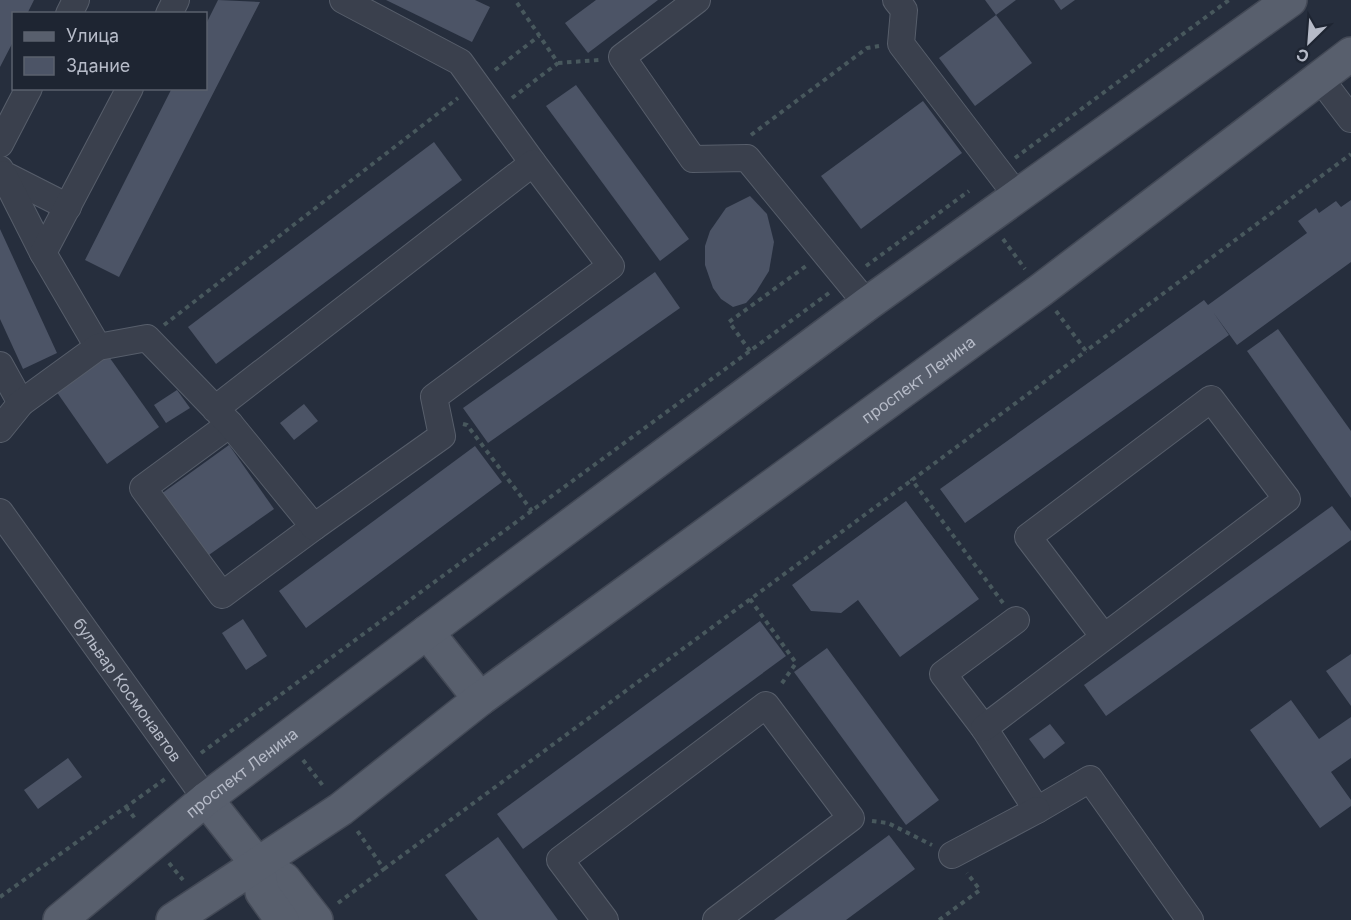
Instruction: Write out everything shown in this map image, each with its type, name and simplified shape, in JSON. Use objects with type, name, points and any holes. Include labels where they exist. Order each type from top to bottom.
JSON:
[{"type":"main road","name":"проспект Ленина","points":[[60,920],[206,799],[427,632],[857,292],[988,218],[1290,0]]},
{"type":"main road","name":"проспект Ленина","points":[[172,920],[341,809],[480,699],[1041,290],[1351,54]]},
{"type":"main road","points":[[427,632],[480,699]]},
{"type":"main road","name":"бульвар Космонавтов","points":[[206,799],[258,865]]},
{"type":"main road","points":[[258,865],[262,892],[282,920]]},
{"type":"main road","points":[[258,865],[284,879],[316,920]]},
{"type":"street","points":[[343,0],[460,62],[532,163],[611,266],[434,397],[441,436],[222,595],[143,488],[223,416],[532,163]]},
{"type":"street","points":[[697,0],[622,57],[693,159],[747,158],[857,292]]},
{"type":"street","points":[[896,0],[904,10],[901,44],[1018,196]]},
{"type":"street","points":[[1319,77],[1351,119]]},
{"type":"street","points":[[0,144],[28,90]]},
{"type":"street","points":[[44,253],[129,90]]},
{"type":"street","points":[[2,171],[44,253],[98,347]]},
{"type":"street","points":[[2,171],[68,207]]},
{"type":"street","points":[[0,429],[21,403],[98,347],[147,338],[223,416],[314,527]]},
{"type":"street","points":[[0,365],[21,403]]},
{"type":"street","points":[[984,728],[1104,638],[1287,499],[1211,399],[1028,537],[1104,638]]},
{"type":"street","name":"бульвар Космонавтов","points":[[0,512],[206,799]]},
{"type":"street","points":[[1016,620],[943,674],[984,728],[1037,810]]},
{"type":"street","points":[[605,920],[560,860],[766,705],[851,818],[716,920]]},
{"type":"street","points":[[952,855],[1090,779],[1190,920]]},
{"type":"path","points":[[0,897],[750,351],[857,292],[969,191],[1229,0]]},
{"type":"path","points":[[516,1],[558,63]]},
{"type":"path","points":[[147,338],[539,36]]},
{"type":"path","points":[[747,158],[744,141],[857,55],[867,48],[901,44]]},
{"type":"path","points":[[496,111],[558,63],[622,57]]},
{"type":"path","points":[[316,920],[1351,154]]},
{"type":"path","points":[[969,191],[1086,351]]},
{"type":"path","points":[[750,351],[729,322],[825,252]]},
{"type":"path","points":[[438,420],[467,425],[531,511]]},
{"type":"path","points":[[912,480],[1016,620]]},
{"type":"path","points":[[750,599],[796,663],[766,705]]},
{"type":"path","points":[[341,809],[384,869]]},
{"type":"path","points":[[851,818],[888,823],[952,855],[981,890],[939,920]]},
{"type":"building","points":[[0,0],[34,0],[28,12],[12,12],[12,44],[0,67]]},
{"type":"building","points":[[218,0],[260,2],[119,277],[85,260],[171,90],[207,90],[207,22]]},
{"type":"building","points":[[386,0],[475,0],[490,7],[472,42]]},
{"type":"building","points":[[596,0],[658,0],[588,53],[565,23]]},
{"type":"building","points":[[985,0],[1016,0],[996,15]]},
{"type":"building","points":[[1054,0],[1075,0],[1061,10]]},
{"type":"building","points":[[996,15],[1032,63],[975,106],[939,58]]},
{"type":"building","points":[[576,85],[689,239],[660,261],[546,106]]},
{"type":"building","points":[[923,101],[962,153],[861,229],[821,176]]},
{"type":"building","points":[[434,142],[462,180],[216,364],[188,327]]},
{"type":"building","points":[[750,196],[767,214],[774,242],[769,271],[756,292],[746,303],[733,307],[721,299],[713,288],[705,265],[705,246],[710,231],[726,208]]},
{"type":"building","points":[[1351,200],[1351,262],[1237,345],[1213,312],[1229,335],[965,523],[940,489],[1204,300],[1208,305],[1307,233],[1298,221],[1316,208],[1319,213],[1336,201],[1341,207]]},
{"type":"building","points":[[0,229],[57,353],[23,369],[0,319]]},
{"type":"building","points":[[655,272],[680,308],[488,443],[463,408]]},
{"type":"building","points":[[1278,329],[1351,431],[1351,498],[1247,351]]},
{"type":"building","points":[[107,354],[159,427],[107,464],[56,391]]},
{"type":"building","points":[[177,390],[190,408],[166,423],[154,405]]},
{"type":"building","points":[[304,404],[318,421],[294,440],[280,423]]},
{"type":"building","points":[[229,445],[274,509],[206,557],[161,494]]},
{"type":"building","points":[[475,446],[502,482],[306,628],[279,591]]},
{"type":"building","points":[[906,501],[979,599],[900,657],[858,600],[841,613],[811,611],[792,585]]},
{"type":"building","points":[[1332,506],[1351,531],[1351,540],[1106,716],[1084,685]]},
{"type":"building","points":[[243,619],[267,656],[246,670],[222,633]]},
{"type":"building","points":[[760,621],[786,656],[523,849],[497,814]]},
{"type":"building","points":[[827,648],[939,800],[906,825],[794,672]]},
{"type":"building","points":[[1351,654],[1351,706],[1326,671]]},
{"type":"building","points":[[1291,700],[1319,739],[1351,717],[1351,758],[1331,772],[1351,800],[1351,806],[1320,828],[1250,730]]},
{"type":"building","points":[[1050,724],[1065,743],[1044,759],[1029,739]]},
{"type":"building","points":[[68,758],[82,777],[38,809],[24,790]]},
{"type":"building","points":[[889,835],[915,869],[846,920],[774,920]]},
{"type":"building","points":[[498,837],[558,920],[478,920],[445,875]]}]
